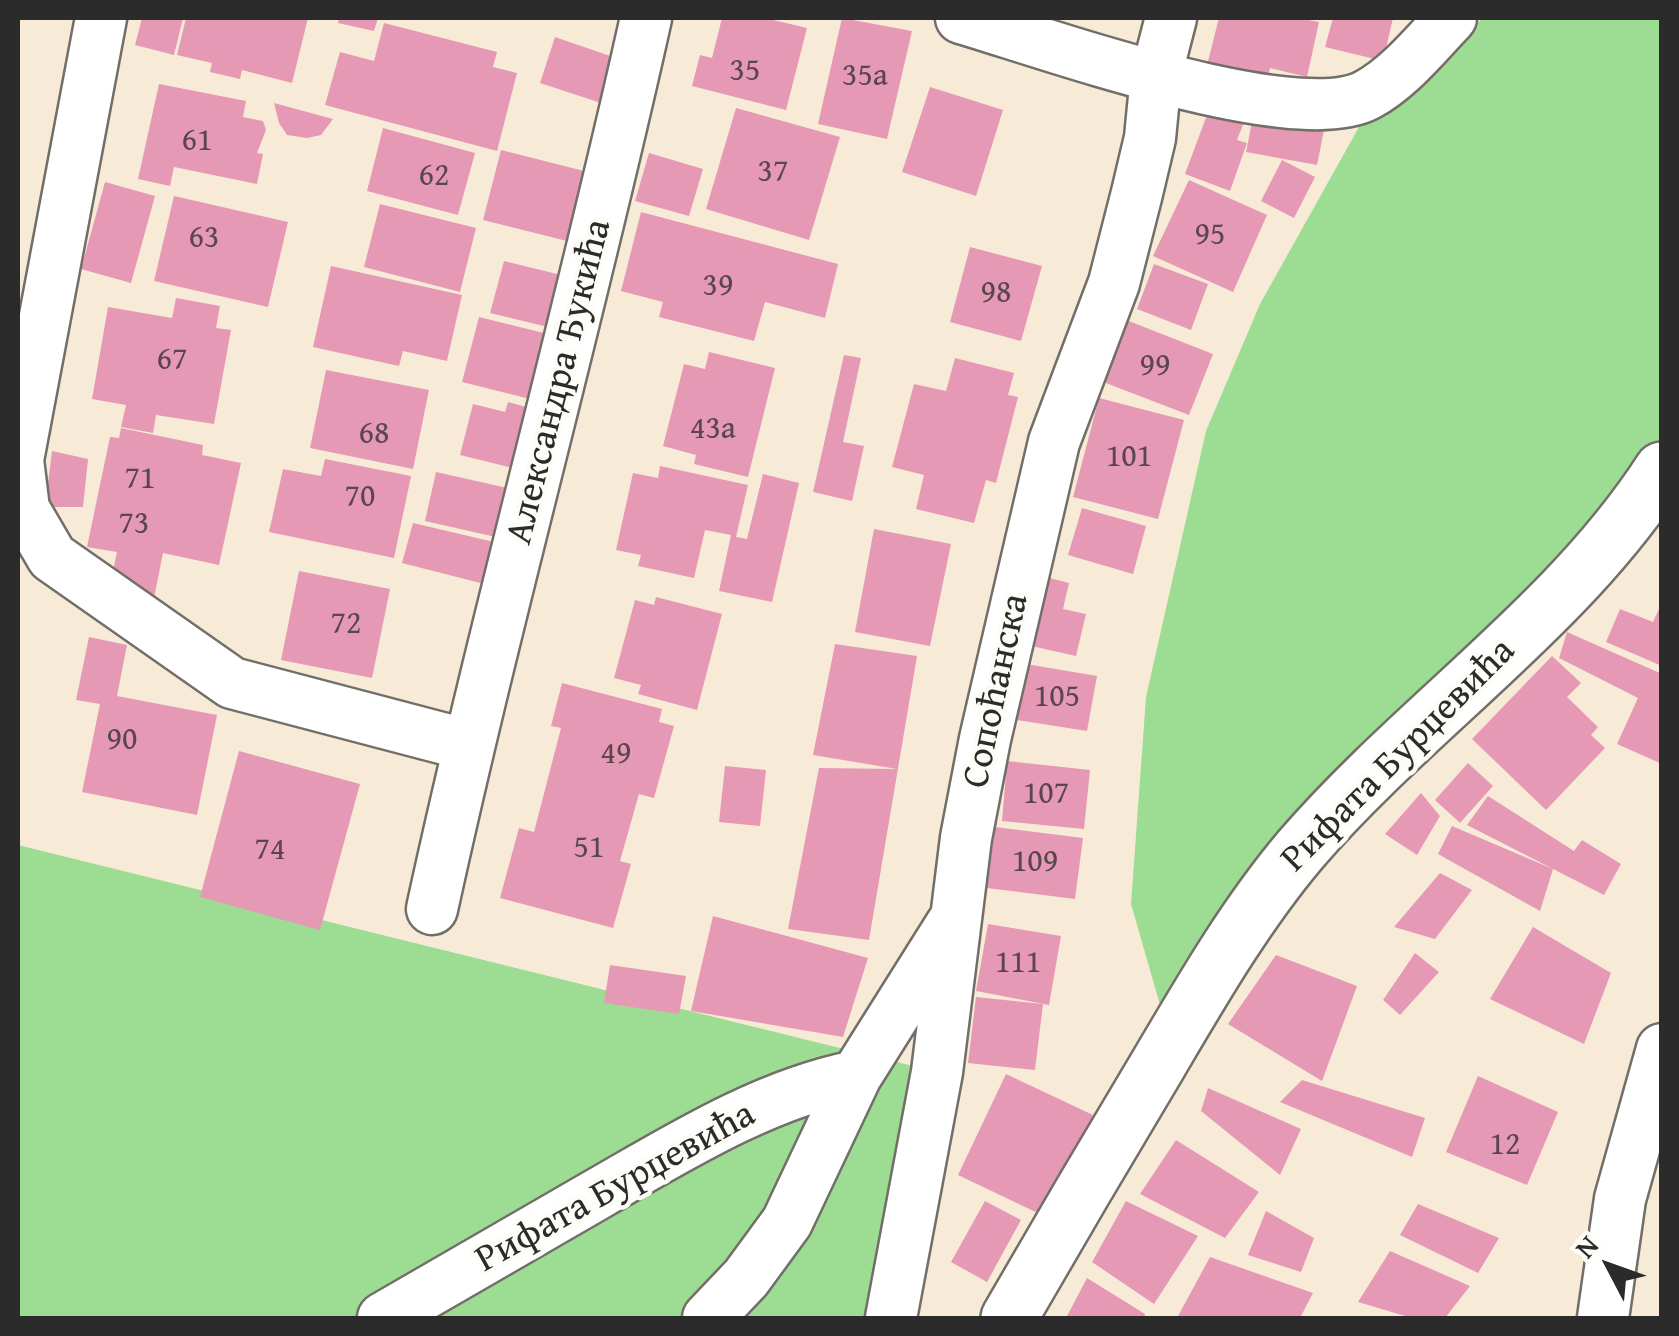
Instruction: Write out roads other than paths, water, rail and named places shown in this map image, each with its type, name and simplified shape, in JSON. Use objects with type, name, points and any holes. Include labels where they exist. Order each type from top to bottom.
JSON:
[{"type":"main road","name":"Рифата Бурџевића","points":[[1009,1318],[1213,973],[1269,890],[1301,849],[1384,761],[1544,611],[1662,470]]},
{"type":"street","points":[[101,18],[18,460],[24,509],[52,557],[232,683],[468,745]]},
{"type":"street","name":"Александра Ђукића","points":[[432,910],[468,745],[602,218],[646,18]]},
{"type":"street","points":[[962,18],[1156,76],[1252,100],[1320,104],[1365,96],[1393,76],[1451,18]]},
{"type":"street","name":"Сопоћанска","points":[[891,1318],[937,1072],[966,838],[985,739],[1054,442],[1114,283],[1150,138],[1156,76],[1171,18]]},
{"type":"street","points":[[708,1318],[746,1278],[787,1222],[856,1076],[955,918]]},
{"type":"street","points":[[1603,1318],[1620,1199],[1662,1049]]},
{"type":"street","name":"Рифата Бурџевића","points":[[383,1318],[688,1143],[786,1095],[856,1076]]}]
